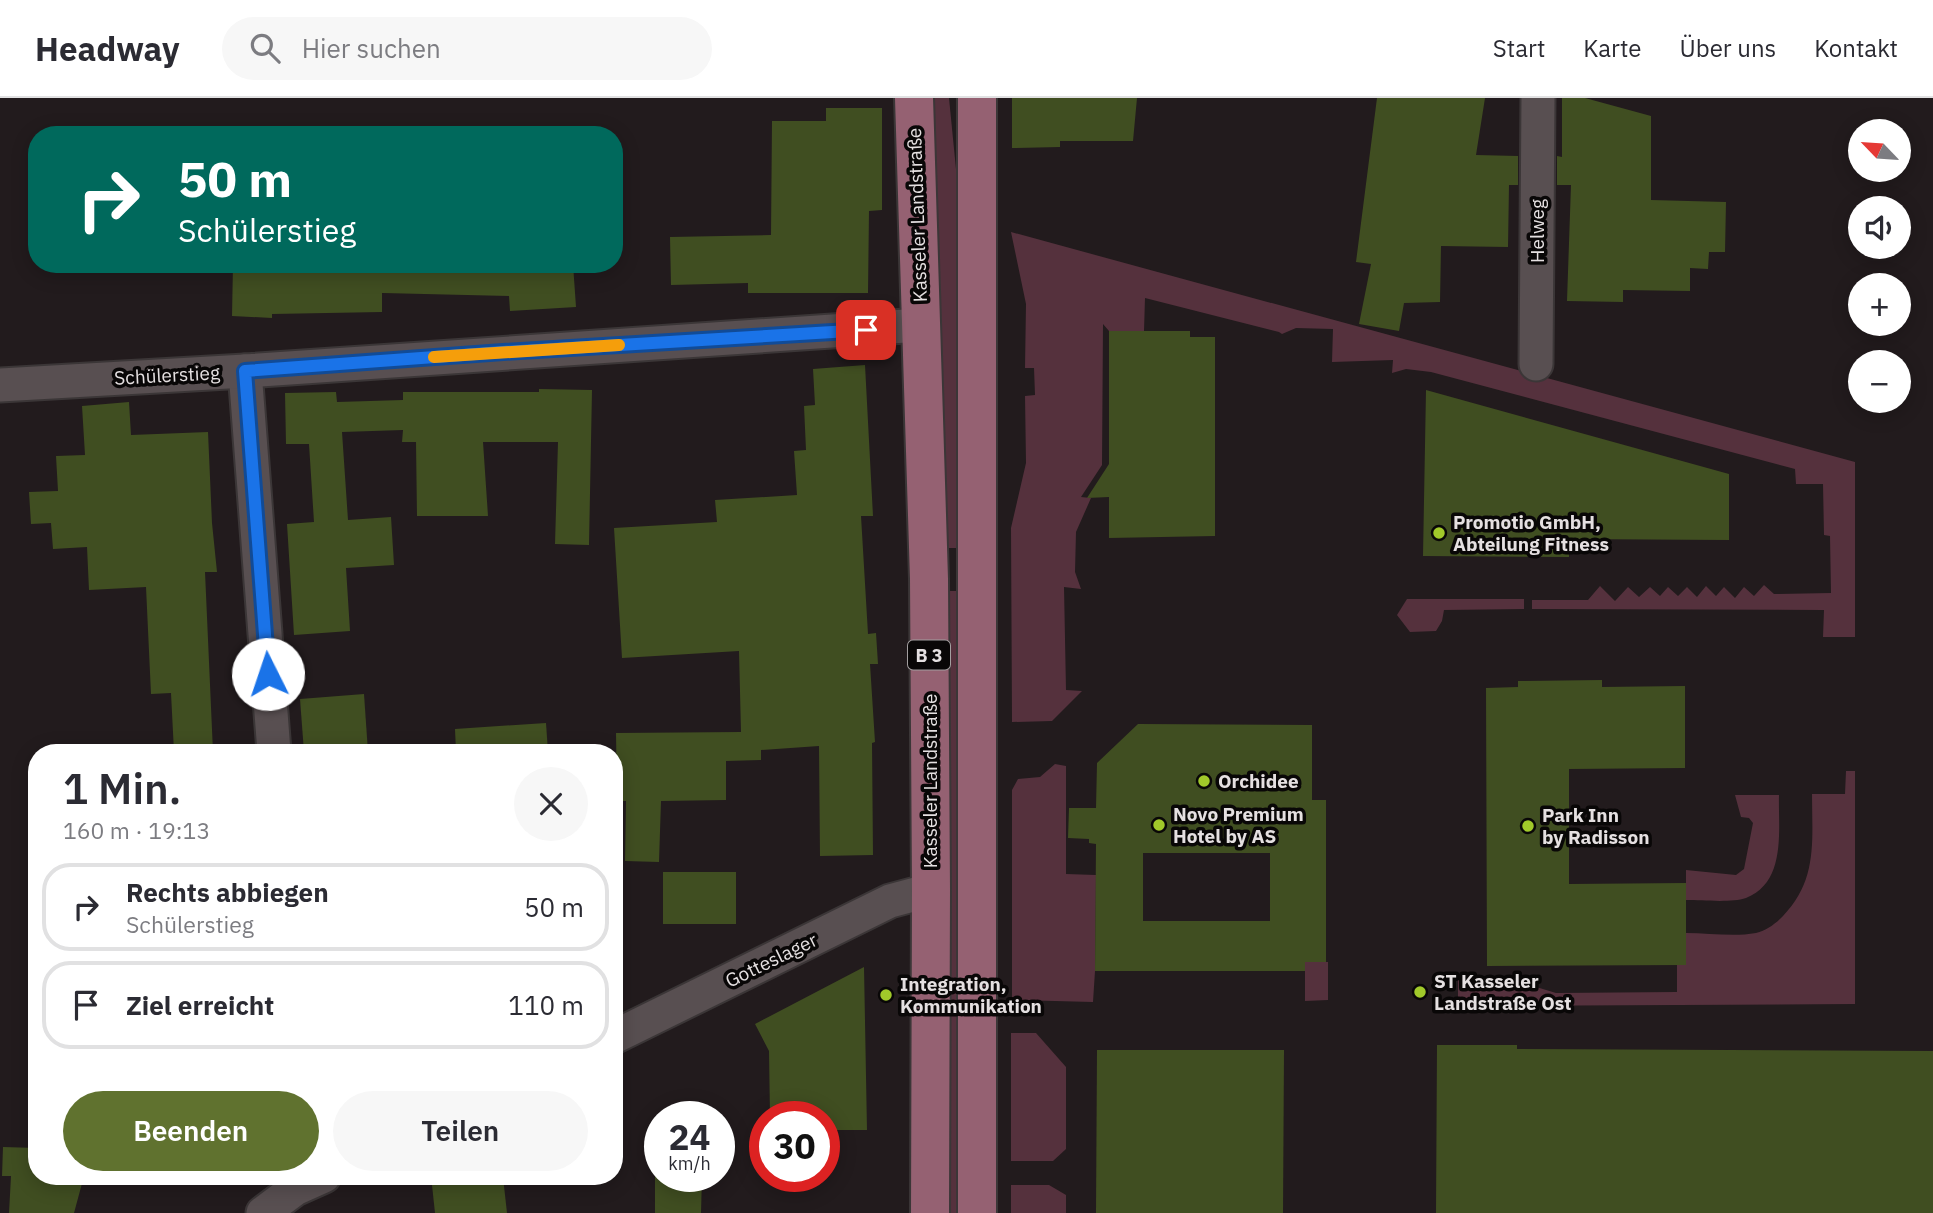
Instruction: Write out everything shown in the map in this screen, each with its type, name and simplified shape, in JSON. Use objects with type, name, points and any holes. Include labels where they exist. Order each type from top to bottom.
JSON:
[{"type":"main road","name":"Kasseler Landstraße","points":[[914,98],[929,579],[930,1213]]},
{"type":"main road","name":"B 3","points":[[977,1213],[978,98]]},
{"type":"street","name":"Helweg","points":[[1536,364],[1538,98]]},
{"type":"street","name":"Schülerstieg","points":[[0,385],[920,325]]},
{"type":"street","points":[[245,371],[273,744]]},
{"type":"street","name":"Gotteslager","points":[[623,1033],[890,901],[931,890]]},
{"type":"street","points":[[263,1213],[299,1185]]},
{"type":"shaded area","points":[[931,98],[949,98],[962,230],[962,548],[946,548]]},
{"type":"shaded area","points":[[1011,232],[1855,462],[1855,637],[1823,637],[1824,610],[1532,609],[1532,600],[1588,600],[1600,586],[1615,601],[1628,587],[1639,597],[1650,587],[1660,596],[1668,587],[1678,596],[1687,587],[1697,597],[1706,586],[1716,596],[1724,587],[1735,598],[1744,587],[1754,596],[1764,585],[1774,594],[1831,593],[1830,536],[1824,535],[1823,484],[1796,484],[1795,469],[1431,372],[1406,369],[1392,373],[1393,360],[1332,362],[1333,329],[1296,328],[1282,334],[1145,298],[1144,331],[1109,331],[1103,324],[1102,465],[1081,497],[1091,498],[1076,532],[1075,572],[1081,589],[1064,587],[1066,690],[1082,691],[1052,721],[1012,722],[1011,528],[1026,463],[1025,396],[1035,395],[1034,368],[1025,368],[1026,304]]},
{"type":"shaded area","points":[[946,591],[962,591],[961,1213],[946,1213]]},
{"type":"shaded area","points":[[1407,599],[1524,599],[1524,609],[1444,610],[1436,631],[1410,632],[1397,615]]},
{"type":"shaded area","points":[[1055,764],[1066,766],[1066,874],[1096,875],[1093,1002],[1012,1000],[1012,790],[1018,779],[1040,777]]},
{"type":"shaded area","points":[[1846,771],[1855,771],[1855,1004],[1458,1006],[1458,973],[1475,975],[1476,987],[1533,986],[1556,993],[1677,992],[1677,965],[1686,965],[1686,933],[1756,933],[1774,924],[1794,902],[1808,874],[1811,859],[1812,794],[1845,794]]},
{"type":"shaded area","points":[[1735,795],[1779,795],[1778,853],[1768,880],[1759,890],[1740,900],[1686,900],[1686,870],[1736,875],[1744,869],[1753,823],[1749,818],[1741,817]]},
{"type":"shaded area","points":[[1305,962],[1328,962],[1328,1000],[1305,1001]]},
{"type":"shaded area","points":[[1011,1033],[1036,1033],[1066,1067],[1066,1149],[1053,1161],[1011,1161]]},
{"type":"shaded area","points":[[1011,1185],[1049,1185],[1066,1195],[1066,1213],[1011,1213]]},
{"type":"building","points":[[1012,98],[1137,98],[1133,141],[1060,141],[1060,147],[1012,148]]},
{"type":"building","points":[[1377,98],[1485,98],[1476,155],[1518,156],[1518,185],[1509,185],[1508,247],[1441,246],[1440,302],[1404,303],[1399,331],[1359,324],[1371,264],[1356,262]]},
{"type":"building","points":[[1562,98],[1585,98],[1651,116],[1651,200],[1726,202],[1725,252],[1709,252],[1708,269],[1690,268],[1690,291],[1623,290],[1623,302],[1567,301],[1571,185],[1557,185],[1557,156],[1562,157]]},
{"type":"building","points":[[826,108],[882,108],[882,210],[869,211],[868,293],[748,293],[748,283],[671,285],[670,237],[771,235],[772,121],[826,121]]},
{"type":"building","points":[[233,273],[574,273],[576,307],[510,311],[509,296],[382,293],[382,312],[272,314],[272,318],[232,316]]},
{"type":"building","points":[[1109,331],[1190,331],[1190,337],[1215,337],[1215,536],[1109,538],[1109,497],[1087,498],[1109,464]]},
{"type":"building","points":[[865,365],[873,516],[861,516],[868,634],[876,633],[878,664],[870,664],[875,742],[872,743],[873,855],[820,856],[819,746],[761,750],[761,760],[726,761],[726,800],[661,801],[659,862],[625,861],[623,744],[616,744],[616,733],[741,732],[739,651],[622,658],[614,528],[717,522],[715,500],[797,495],[794,451],[806,450],[804,406],[815,405],[813,369]]},
{"type":"building","points":[[539,389],[592,390],[589,545],[555,544],[558,442],[483,442],[488,516],[417,516],[416,442],[402,442],[403,430],[342,432],[348,520],[391,517],[394,565],[346,568],[350,631],[294,635],[287,524],[314,522],[309,444],[286,444],[285,393],[336,392],[337,402],[403,400],[403,392],[539,392]]},
{"type":"building","points":[[1426,390],[1729,474],[1729,540],[1569,539],[1569,557],[1423,556]]},
{"type":"building","points":[[129,402],[131,435],[208,432],[217,572],[205,572],[213,744],[174,744],[171,693],[151,694],[146,587],[89,590],[87,547],[53,549],[51,523],[31,524],[29,492],[58,491],[56,456],[85,455],[82,406]]},
{"type":"building","name":"Park Inn by Radisson","points":[[1602,680],[1602,687],[1685,686],[1685,768],[1569,769],[1569,884],[1686,883],[1686,965],[1487,966],[1486,688],[1518,687],[1518,681]]},
{"type":"building","points":[[364,694],[367,744],[303,744],[300,699]]},
{"type":"building","points":[[546,723],[547,744],[456,744],[455,729]]},
{"type":"building","points":[[1138,724],[1312,725],[1312,800],[1326,800],[1326,962],[1305,962],[1305,971],[1095,971],[1096,844],[1089,843],[1089,839],[1068,838],[1069,808],[1096,808],[1097,763]],"holes":[[[1143,853],[1270,853],[1270,921],[1143,921]]]},
{"type":"building","points":[[663,872],[736,872],[736,924],[663,924]]},
{"type":"building","points":[[864,967],[867,1130],[840,1130],[840,1101],[770,1101],[769,1051],[755,1024]]},
{"type":"building","points":[[1437,1045],[1517,1045],[1517,1049],[1933,1051],[1933,1213],[1436,1213]]},
{"type":"building","points":[[1097,1050],[1284,1050],[1283,1213],[1096,1213]]},
{"type":"building","points":[[3,1147],[28,1148],[28,1185],[82,1185],[74,1213],[9,1213],[11,1176],[2,1176]]},
{"type":"building","points":[[432,1185],[504,1185],[507,1213],[435,1213]]},
{"type":"building","points":[[655,1192],[702,1192],[701,1213],[655,1213]]},
{"type":"slow traffic","points":[[434,357],[619,345]]},
{"type":"place","name":"Promotio GmbH, Abteilung Fitness","points":[[1439,533]]},
{"type":"place","name":"Orchidee","points":[[1204,781]]},
{"type":"place","name":"Novo Premium Hotel by AS","points":[[1159,825]]},
{"type":"place","name":"Park Inn by Radisson","points":[[1528,826]]},
{"type":"place","name":"ST Kasseler Landstraße Ost","points":[[1420,992]]},
{"type":"place","name":"Integration, Kommunikation","points":[[886,995]]},
{"type":"route","points":[[268,674],[245,371],[866,330]]}]
